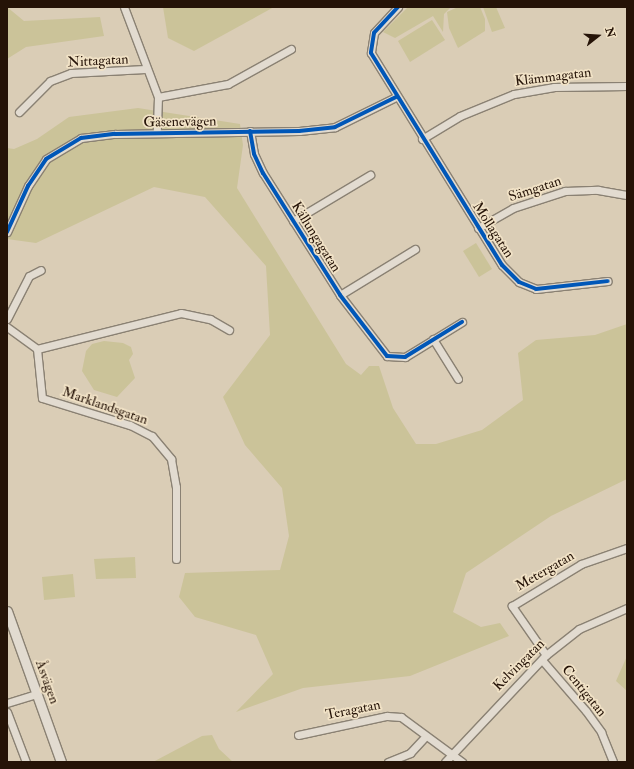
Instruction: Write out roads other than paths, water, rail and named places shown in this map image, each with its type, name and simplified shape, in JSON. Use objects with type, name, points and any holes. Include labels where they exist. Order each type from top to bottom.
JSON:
[{"type":"street","points":[[124,7],[145,69],[158,97],[157,132]]},
{"type":"street","name":"Mollagatan","points":[[398,7],[374,33],[370,47],[396,96],[422,139],[478,228],[510,274],[527,287],[549,289],[608,281]]},
{"type":"street","points":[[158,97],[228,84],[291,49]]},
{"type":"street","name":"Nittagatan","points":[[19,112],[50,81],[71,73],[145,69]]},
{"type":"street","name":"Klämmagatan","points":[[422,139],[467,113],[514,94],[562,86],[626,86]]},
{"type":"street","name":"Gäsenevägen","points":[[7,232],[36,175],[46,159],[62,148],[99,135],[335,127],[372,111],[396,96]]},
{"type":"street","name":"Källungagatan","points":[[250,131],[258,162],[340,295],[378,347],[387,356],[400,358],[433,339]]},
{"type":"street","points":[[293,220],[370,175]]},
{"type":"street","name":"Sämgatan","points":[[478,228],[513,208],[565,191],[627,194]]},
{"type":"street","points":[[340,295],[415,249]]},
{"type":"street","points":[[7,319],[30,276],[41,270]]},
{"type":"street","points":[[7,327],[37,349],[180,313],[210,320],[229,330]]},
{"type":"street","points":[[458,379],[433,339],[462,322]]},
{"type":"street","name":"Marklandsgatan","points":[[37,349],[42,398],[130,425],[152,436],[171,459],[176,487],[176,559]]},
{"type":"street","name":"Metergatan","points":[[544,658],[512,606],[581,564],[627,548]]},
{"type":"street","name":"Kelvingatan","points":[[445,762],[450,754],[544,658],[579,629],[627,608]]},
{"type":"street","name":"Åsvägen","points":[[7,611],[61,762]]},
{"type":"street","name":"Centigatan","points":[[544,658],[601,732],[613,762]]},
{"type":"street","points":[[7,704],[37,694]]},
{"type":"street","points":[[7,712],[26,762]]},
{"type":"street","name":"Teragatan","points":[[298,735],[387,716],[401,717],[462,762]]},
{"type":"street","points":[[388,762],[410,753],[426,736]]}]
